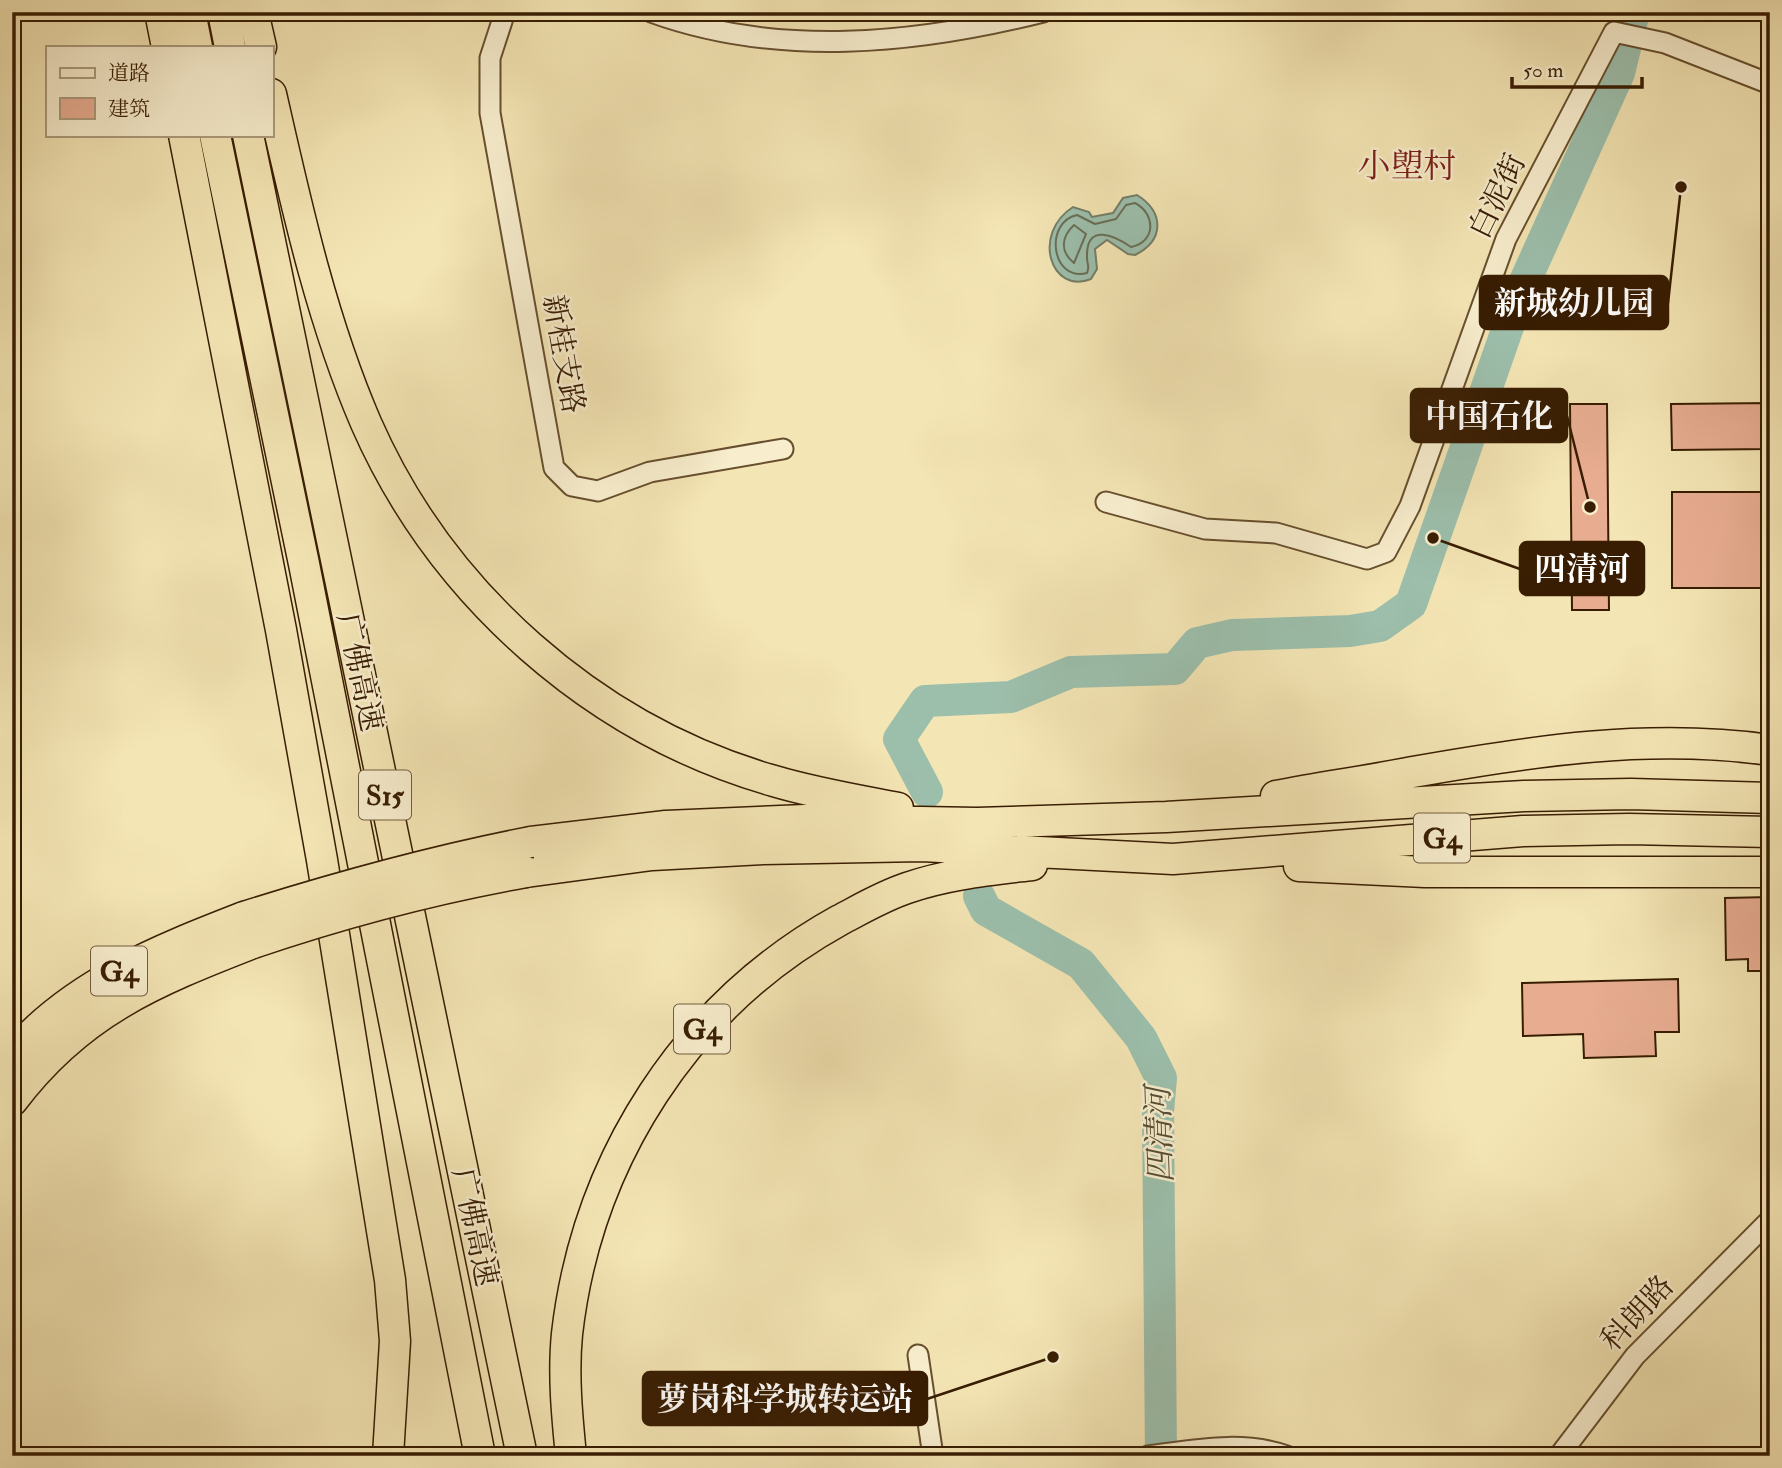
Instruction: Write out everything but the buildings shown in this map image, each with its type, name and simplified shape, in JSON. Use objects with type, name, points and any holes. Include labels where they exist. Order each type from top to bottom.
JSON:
[{"type":"highway","points":[[160,12],[167,46]]},
{"type":"highway","points":[[190,12],[197,46]]},
{"type":"highway","points":[[223,12],[230,46]]},
{"type":"highway","points":[[253,12],[261,46]]},
{"type":"highway","points":[[273,102],[302,225],[335,338],[366,424],[406,498],[439,547],[488,608],[586,691],[640,726],[706,757],[773,781],[977,823]]},
{"type":"highway","points":[[184,136],[284,643],[390,1280],[395,1341],[388,1456]]},
{"type":"highway","name":"广佛高速","points":[[215,136],[306,577],[480,1456]]},
{"type":"highway","name":"广佛高速","points":[[248,136],[522,1456]]},
{"type":"highway","points":[[1166,817],[1508,754],[1638,741],[1727,744],[1770,750]]},
{"type":"highway","name":"G4","points":[[12,1055],[31,1033],[62,1008],[110,976],[154,952],[248,930],[352,884],[459,856],[531,842],[666,826],[805,820],[977,823],[1166,817],[1524,796],[1631,794],[1770,798]]},
{"type":"highway","name":"G4","points":[[571,1456],[566,1404],[567,1336],[578,1270],[592,1215],[616,1157],[641,1109],[699,1032],[779,958],[840,920],[906,888],[956,874],[1115,854],[1173,859],[1523,831],[1629,829],[1770,832]]},
{"type":"highway","points":[[12,1101],[47,1058],[71,1035],[109,1009],[182,971],[248,930],[341,914],[431,889],[526,872],[652,855],[763,849],[922,846],[1115,854]]},
{"type":"highway","points":[[1173,859],[1425,872],[1770,872]]},
{"type":"street","name":"新桂支路","points":[[505,12],[490,58],[491,113],[554,468],[572,486],[598,491],[650,472],[783,449]]},
{"type":"street","points":[[651,12],[750,36],[815,42],[888,40],[1002,22],[1043,12]]},
{"type":"street","name":"白泥街","points":[[1106,502],[1205,529],[1276,533],[1367,559],[1386,552],[1410,506],[1506,239],[1614,32],[1665,43],[1770,85]]},
{"type":"street","name":"科朗路","points":[[1559,1456],[1635,1356],[1770,1220]]},
{"type":"street","points":[[918,1355],[933,1456]]},
{"type":"street","points":[[1148,1456],[1236,1447],[1267,1449],[1287,1456]]},
{"type":"water","points":[[1137,195],[1152,209],[1156,218],[1156,234],[1152,242],[1135,255],[1128,254],[1107,240],[1095,249],[1097,269],[1091,279],[1077,282],[1065,278],[1051,259],[1052,232],[1060,219],[1073,207],[1089,212],[1092,217],[1113,213],[1123,198]]},
{"type":"waterway","name":"四清河","points":[[927,792],[899,739],[925,701],[1011,697],[1071,672],[1175,669],[1197,643],[1232,635],[1350,631],[1380,626],[1411,604],[1521,290],[1619,73],[1634,12]]},
{"type":"waterway","name":"四清河","points":[[979,896],[986,910],[1081,964],[1141,1038],[1161,1078],[1158,1111],[1161,1456]]},
{"type":"place","name":"新城幼儿园","points":[[1681,187]]},
{"type":"place","name":"中国石化","points":[[1590,507]]},
{"type":"place","name":"四清河","points":[[1433,538]]},
{"type":"place","name":"萝岗科学城转运站","points":[[1053,1357]]},
{"type":"district","name":"小塱村","points":[[1407,165]]}]
